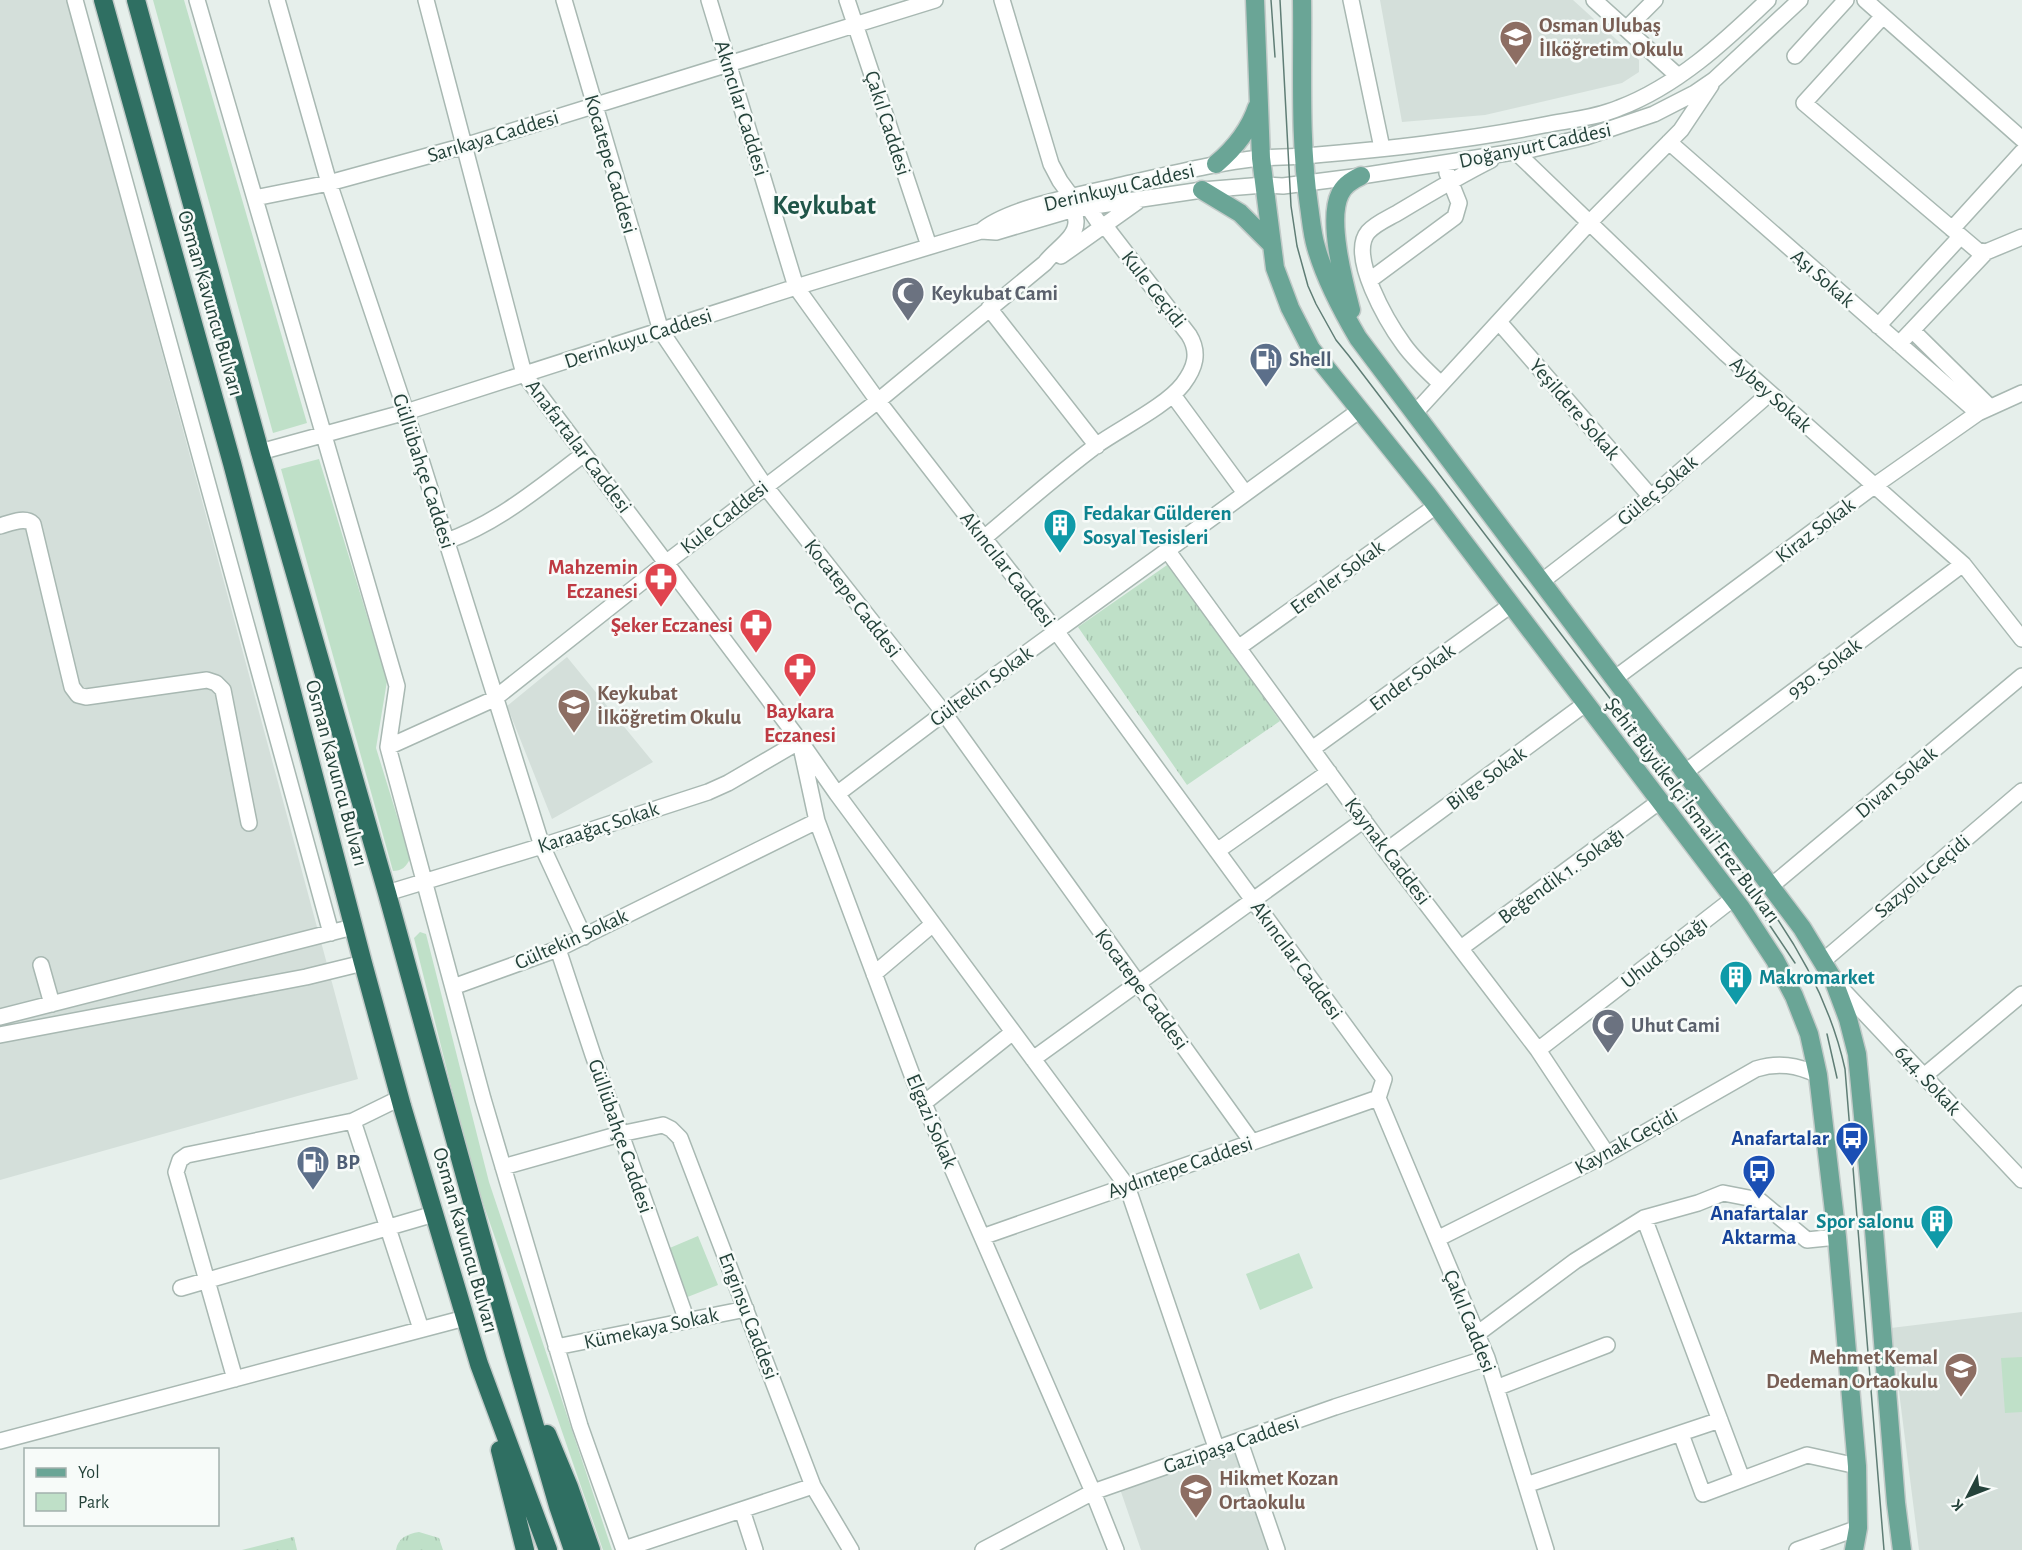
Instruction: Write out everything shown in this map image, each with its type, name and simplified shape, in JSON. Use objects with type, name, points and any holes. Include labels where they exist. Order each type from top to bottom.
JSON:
[{"type":"highway","name":"Osman Kavuncu Bulvarı","points":[[103,0],[232,463],[400,1098],[479,1364],[548,1550]]},
{"type":"highway","name":"Osman Kavuncu Bulvarı","points":[[136,0],[260,452],[387,893],[514,1354],[573,1550]]},
{"type":"highway","points":[[514,1354],[569,1487],[591,1550]]},
{"type":"highway","points":[[479,1364],[525,1550]]},
{"type":"main road","name":"Şehit Büyükelçi İsmail Erez Bulvarı","points":[[1255,0],[1261,158],[1275,268],[1299,327],[1311,349],[1436,506],[1734,898],[1769,951],[1794,996],[1809,1034],[1818,1075],[1837,1237],[1857,1466],[1858,1528],[1854,1550]]},
{"type":"main road","name":"Şehit Büyükelçi İsmail Erez Bulvarı","points":[[1302,0],[1304,156],[1315,245],[1335,295],[1358,338],[1802,927],[1833,980],[1848,1019],[1859,1072],[1902,1550]]},
{"type":"main road","points":[[1216,164],[1245,134],[1259,103]]},
{"type":"main road","points":[[1358,338],[1339,262],[1336,204],[1344,187],[1361,176]]},
{"type":"main road","points":[[1202,190],[1240,213],[1272,245]]},
{"type":"street","points":[[75,0],[331,933]]},
{"type":"street","points":[[197,0],[397,686],[388,747],[453,987],[503,1167],[580,1426],[624,1549],[813,1486]]},
{"type":"street","name":"Güllübahçe Caddesi","points":[[277,0],[329,183],[406,412],[494,699],[542,846],[584,937]]},
{"type":"street","name":"Anafartalar Caddesi","points":[[426,0],[524,374],[800,741],[837,795],[1127,1186],[1217,1450]]},
{"type":"street","name":"Kocatepe Caddesi","points":[[564,0],[660,331],[765,486],[944,713],[1252,1142]]},
{"type":"street","name":"Akıncılar Caddesi","points":[[709,0],[796,287],[878,401],[1056,631],[1384,1078],[1378,1098]]},
{"type":"street","name":"Çakıl Caddesi","points":[[847,0],[929,246]]},
{"type":"street","name":"Sarıkaya Caddesi","points":[[255,198],[329,183],[464,146],[855,25],[916,3],[935,0]]},
{"type":"street","name":"Kule Geçidi","points":[[1002,0],[1051,164],[1060,181],[1078,204],[1109,231],[1194,344],[1196,358],[1190,374],[1173,395]]},
{"type":"street","points":[[1594,0],[1678,76]]},
{"type":"street","points":[[1626,29],[1655,0]]},
{"type":"street","name":"Doğanyurt Caddesi","points":[[1261,158],[1304,156],[1469,138],[1605,113],[1630,104],[1678,76],[1724,41],[1768,0]]},
{"type":"street","name":"Doğanyurt Caddesi","points":[[1264,185],[1306,184],[1444,164],[1586,137],[1633,123],[1675,104],[1714,80],[1800,0]]},
{"type":"street","points":[[1795,56],[1846,0]]},
{"type":"street","points":[[1865,0],[2022,139]]},
{"type":"street","points":[[1356,1],[1382,148]]},
{"type":"street","points":[[1883,16],[1804,103],[1956,233],[1977,250],[1986,252]]},
{"type":"street","points":[[1414,414],[1589,223],[1681,130],[1714,80]]},
{"type":"street","name":"Aşı Sokak","points":[[1669,142],[1899,344],[1984,410]]},
{"type":"street","points":[[1878,326],[2022,152]]},
{"type":"street","points":[[1442,384],[1416,360],[1386,317],[1370,280],[1362,250],[1363,243],[1368,232],[1450,181],[1509,153]]},
{"type":"street","name":"Aybey Sokak","points":[[1509,153],[1589,223],[1770,393],[1963,564],[2022,639]]},
{"type":"street","name":"Derinkuyu Caddesi","points":[[260,452],[406,412],[796,287],[981,231],[992,222],[1078,204],[1216,164],[1261,158]]},
{"type":"street","points":[[1370,280],[1455,217],[1459,203],[1444,164]]},
{"type":"street","name":"Derinkuyu Caddesi","points":[[1078,204],[1264,185]]},
{"type":"street","name":"Kule Caddesi","points":[[1045,263],[1056,261],[1141,199]]},
{"type":"street","name":"Kule Caddesi","points":[[388,747],[494,699],[667,562],[878,401],[1045,263],[1073,232],[1078,204]]},
{"type":"street","points":[[1899,344],[1986,252],[2022,237]]},
{"type":"street","points":[[989,308],[1097,446]]},
{"type":"street","name":"Yeşildere Sokak","points":[[1499,322],[1651,496]]},
{"type":"street","points":[[1912,330],[1984,410]]},
{"type":"street","name":"Güleç Sokak","points":[[1541,582],[1651,496],[1770,393]]},
{"type":"street","name":"Kiraz Sokak","points":[[1614,679],[1874,486],[1984,410],[2022,393]]},
{"type":"street","points":[[984,538],[1097,446],[1173,395],[1245,493]]},
{"type":"street","name":"Gültekin Sokak","points":[[837,795],[944,713],[1360,410]]},
{"type":"street","points":[[447,541],[472,532],[504,514],[584,454]]},
{"type":"street","name":"Erenler Sokak","points":[[1238,648],[1436,506]]},
{"type":"street","points":[[0,526],[24,520],[29,520],[33,524],[72,687],[78,694],[86,697],[207,680],[220,686],[223,690],[249,823]]},
{"type":"street","name":"Kaynak Caddesi","points":[[1167,550],[1386,851],[1538,1050],[1607,1154]]},
{"type":"street","name":"930. Sokak","points":[[1684,773],[1963,564]]},
{"type":"street","name":"Ender Sokak","points":[[1312,749],[1511,605]]},
{"type":"street","name":"Divan Sokak","points":[[1770,887],[2022,676]]},
{"type":"street","name":"Bilge Sokak","points":[[1386,851],[1585,704]]},
{"type":"street","name":"Karaağaç Sokak","points":[[387,893],[708,792],[729,783],[800,741]]},
{"type":"street","name":"Elgazi Sokak","points":[[800,741],[816,821],[924,1103],[1116,1550]]},
{"type":"street","points":[[1217,851],[1329,772]]},
{"type":"street","name":"Sazyolu Geçidi","points":[[1823,961],[2022,791]]},
{"type":"street","name":"Beğendik 1. Sokağı","points":[[1461,948],[1660,801]]},
{"type":"street","points":[[1033,1059],[1364,820]]},
{"type":"street","name":"Gültekin Sokak","points":[[453,987],[558,949],[816,821]]},
{"type":"street","name":"Uhud Sokağı","points":[[1538,1050],[1734,898]]},
{"type":"street","points":[[874,974],[933,924]]},
{"type":"street","points":[[0,1017],[353,927]]},
{"type":"street","name":"Güllübahçe Caddesi","points":[[558,949],[620,1134],[687,1321]]},
{"type":"street","points":[[0,1035],[306,977],[363,963]]},
{"type":"street","points":[[41,965],[52,1004]]},
{"type":"street","name":"644. Sokak","points":[[1833,980],[2022,1180]]},
{"type":"street","points":[[1924,1076],[2022,994]]},
{"type":"street","points":[[924,1103],[1013,1032]]},
{"type":"street","name":"Kaynak Geçidi","points":[[1437,1239],[1607,1154],[1756,1069],[1788,1065],[1818,1075]]},
{"type":"street","points":[[235,1379],[176,1172],[180,1160],[187,1155],[353,1121],[400,1098]]},
{"type":"street","name":"Çakıl Caddesi","points":[[1378,1098],[1487,1358],[1546,1550]]},
{"type":"street","name":"Aydıntepe Caddesi","points":[[982,1236],[1378,1098]]},
{"type":"street","points":[[353,1121],[421,1329]]},
{"type":"street","name":"Enginsu Caddesi","points":[[503,1167],[620,1134],[663,1125],[671,1128],[680,1138],[813,1486],[851,1550]]},
{"type":"street","points":[[1477,1334],[1575,1261],[1644,1218],[1698,1203],[1723,1193],[1758,1200],[1807,1240],[1837,1237]]},
{"type":"street","points":[[181,1288],[434,1214]]},
{"type":"street","points":[[1644,1218],[1742,1479]]},
{"type":"street","name":"Kümekaya Sokak","points":[[556,1347],[746,1309]]},
{"type":"street","points":[[0,1441],[465,1318]]},
{"type":"street","points":[[1496,1388],[1607,1345]]},
{"type":"street","name":"Gazipaşa Caddesi","points":[[984,1550],[1093,1492],[1335,1407],[1487,1358]]},
{"type":"street","points":[[1526,1485],[1720,1420]]},
{"type":"street","points":[[1682,1434],[1703,1494],[1807,1455],[1857,1466]]},
{"type":"street","points":[[1240,1442],[1276,1550]]},
{"type":"street","points":[[742,1510],[755,1550]]},
{"type":"street","points":[[1797,1550],[1858,1528]]},
{"type":"shaded area","points":[[0,0],[67,0],[358,1079],[0,1180]]},
{"type":"shaded area","name":"Osman Ulubaş İlköğretim Okulu","points":[[1380,0],[1573,0],[1639,60],[1639,72],[1622,83],[1485,115],[1402,122]]},
{"type":"shaded area","name":"Keykubat İlköğretim Okulu","points":[[567,657],[653,762],[552,819],[507,706]]},
{"type":"shaded area","name":"Mehmet Kemal Dedeman Ortaokulu","points":[[2022,1312],[2022,1550],[1919,1550],[1891,1328]]},
{"type":"shaded area","name":"Hikmet Kozan Ortaokulu","points":[[1236,1449],[1271,1550],[1141,1550],[1120,1489]]},
{"type":"green space","points":[[153,0],[184,0],[307,423],[273,433]]},
{"type":"green space","points":[[319,459],[387,681],[376,748],[410,858],[405,866],[396,871],[393,871],[281,469]]},
{"type":"green space","points":[[1170,563],[1280,721],[1187,785],[1078,627]]},
{"type":"green space","points":[[420,932],[426,934],[489,1182],[612,1550],[603,1550],[473,1174],[414,938]]},
{"type":"green space","points":[[698,1236],[718,1285],[685,1298],[665,1250]]},
{"type":"green space","points":[[1299,1253],[1313,1288],[1260,1310],[1246,1274]]},
{"type":"green space","points":[[2022,1357],[2022,1412],[2005,1413],[2001,1358]]},
{"type":"green space","points":[[419,1532],[439,1538],[443,1550],[396,1550],[404,1537]]},
{"type":"green space","points":[[293,1537],[297,1550],[242,1550]]},
{"type":"tram line","points":[[1271,0],[1275,57]]},
{"type":"tram line","points":[[1280,0],[1291,206],[1297,246],[1308,286],[1316,304],[1336,340],[1769,907],[1805,964],[1833,1026],[1845,1069],[1884,1550]]},
{"type":"tram line","points":[[1748,893],[1795,963]]},
{"type":"tram line","points":[[1827,1034],[1837,1078]]},
{"type":"place","name":"Osman Ulubaş İlköğretim Okulu","points":[[1516,66]]},
{"type":"place","name":"Keykubat Cami","points":[[908,322]]},
{"type":"place","name":"Shell","points":[[1266,388]]},
{"type":"place","name":"Fedakar Gülderen Sosyal Tesisleri","points":[[1060,554]]},
{"type":"place","name":"Mahzemin Eczanesi","points":[[661,608]]},
{"type":"place","name":"Şeker Eczanesi","points":[[756,654]]},
{"type":"place","name":"Baykara Eczanesi","points":[[800,698]]},
{"type":"place","name":"Keykubat İlköğretim Okulu","points":[[574,734]]},
{"type":"place","name":"Makromarket","points":[[1736,1006]]},
{"type":"place","name":"Uhut Cami","points":[[1608,1054]]},
{"type":"place","name":"Anafartalar","points":[[1852,1167]]},
{"type":"place","name":"BP","points":[[313,1191]]},
{"type":"place","name":"Anafartalar Aktarma","points":[[1759,1200]]},
{"type":"place","name":"Spor salonu","points":[[1937,1250]]},
{"type":"place","name":"Mehmet Kemal Dedeman Ortaokulu","points":[[1961,1398]]},
{"type":"place","name":"Hikmet Kozan Ortaokulu","points":[[1196,1519]]},
{"type":"district","name":"Keykubat","points":[[824,205]]}]
